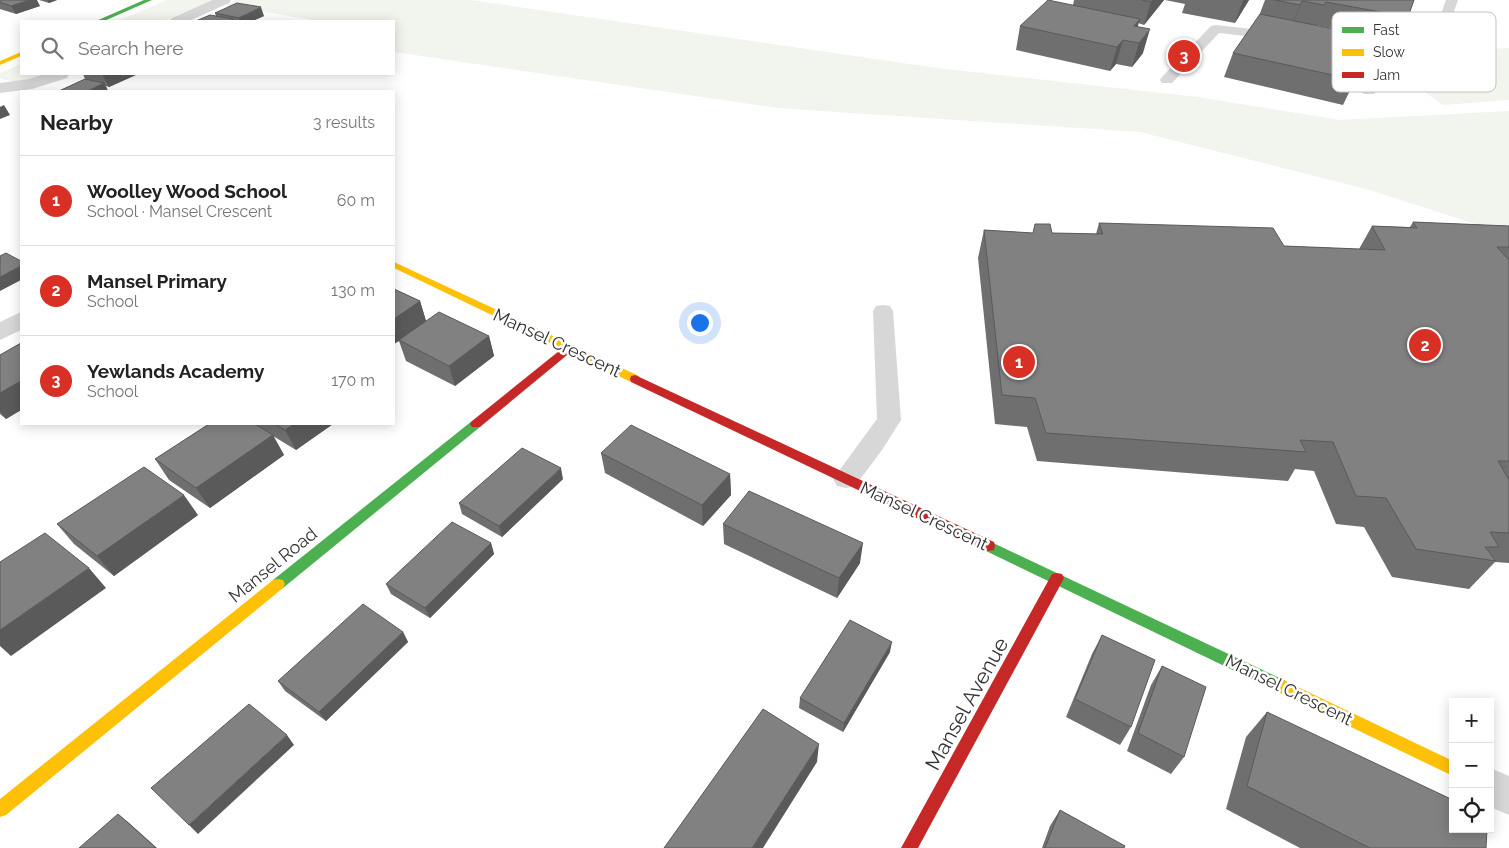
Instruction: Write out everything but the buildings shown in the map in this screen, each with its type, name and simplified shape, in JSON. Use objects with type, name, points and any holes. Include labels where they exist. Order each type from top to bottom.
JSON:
[{"type":"main road","points":[[101,20],[149,0]]},
{"type":"main road","points":[[0,63],[20,54]]},
{"type":"main road","name":"Mansel Crescent","points":[[395,266],[1057,578],[1449,767]]},
{"type":"main road","name":"Mansel Road","points":[[0,809],[568,349]]},
{"type":"main road","name":"Mansel Avenue","points":[[909,848],[1057,578]]},
{"type":"street","points":[[179,20],[224,0]]},
{"type":"street","points":[[0,88],[32,84],[58,75]]},
{"type":"street","points":[[0,332],[20,321]]},
{"type":"street","points":[[1492,788],[1509,796]]},
{"type":"lane","points":[[1447,12],[1452,0]]},
{"type":"lane","points":[[1167,80],[1216,29],[1294,38]]},
{"type":"lane","points":[[1323,41],[1332,42]]},
{"type":"lane","points":[[846,479],[889,420],[883,311]]},
{"type":"shaded area","points":[[167,0],[211,0],[166,20],[120,20]]},
{"type":"shaded area","points":[[236,0],[471,0],[937,68],[1198,97],[1340,120],[1509,111],[1509,235],[1370,190],[1140,132],[777,108],[395,52],[395,20],[313,20],[225,5]]},
{"type":"shaded area","points":[[1509,48],[1509,100],[1443,105],[1425,92],[1496,92],[1496,49]]},
{"type":"shaded area","points":[[20,64],[20,75],[42,75],[29,80],[11,81],[0,78],[0,73]]},
{"type":"traffic: fast","points":[[101,20],[149,0]]},
{"type":"traffic: fast","points":[[278,584],[476,424]]},
{"type":"traffic: fast","points":[[989,546],[1281,686]]},
{"type":"traffic: slow","points":[[0,63],[20,54]]},
{"type":"traffic: slow","points":[[395,265],[635,379]]},
{"type":"traffic: slow","points":[[0,809],[278,584]]},
{"type":"traffic: slow","points":[[1281,686],[1449,767]]},
{"type":"traffic: jam","points":[[476,424],[568,349]]},
{"type":"traffic: jam","points":[[635,379],[989,546]]},
{"type":"traffic: jam","points":[[909,848],[1057,578]]},
{"type":"place","name":"Yewlands Academy","points":[[1184,56]]},
{"type":"place","name":"Mansel Primary","points":[[1425,345]]},
{"type":"place","name":"Woolley Wood School","points":[[1019,362]]}]
